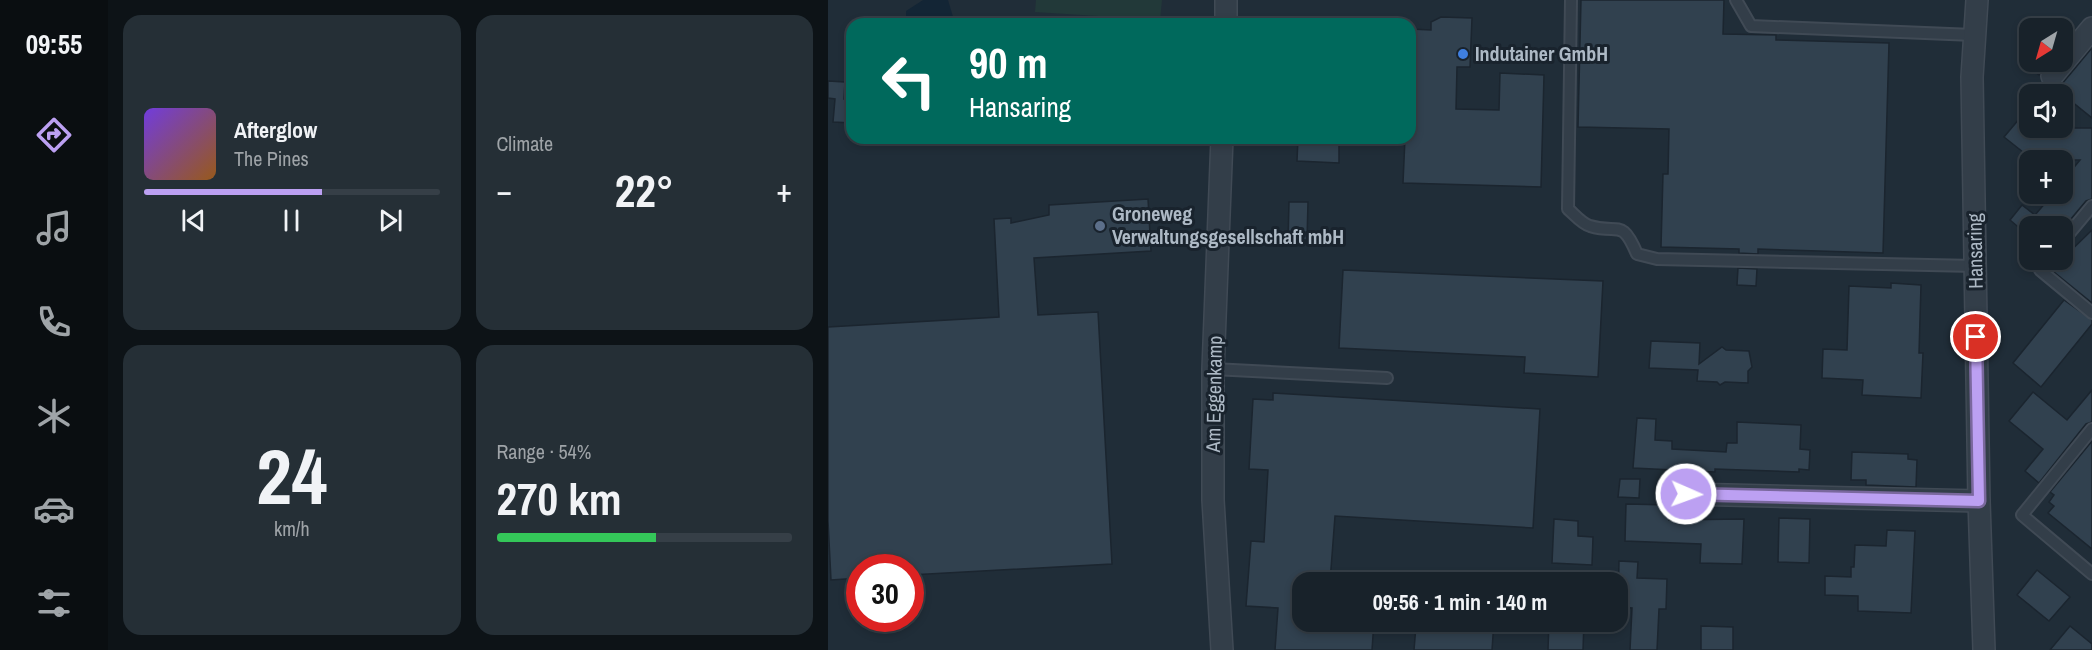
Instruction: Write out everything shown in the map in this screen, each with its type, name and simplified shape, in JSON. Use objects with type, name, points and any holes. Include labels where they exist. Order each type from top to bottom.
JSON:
[{"type":"street","points":[[1226,0],[1226,18]]},
{"type":"street","name":"Hansaring","points":[[1977,0],[1974,35],[1975,266],[1984,650]]},
{"type":"street","points":[[2052,76],[2092,28]]},
{"type":"street","name":"Am Eggenkamp","points":[[1222,144],[1213,369],[1213,500],[1222,650]]},
{"type":"street","points":[[1686,494],[1979,501]]},
{"type":"lane","points":[[1571,0],[1568,209],[1589,226],[1618,228],[1629,236],[1637,254],[1657,260],[1975,266]]},
{"type":"lane","points":[[1736,0],[1751,26],[1974,35]]},
{"type":"lane","points":[[2073,229],[2092,206]]},
{"type":"lane","points":[[2040,270],[2092,313]]},
{"type":"lane","points":[[1213,369],[1387,378]]},
{"type":"lane","points":[[2092,429],[2022,515],[2092,574]]},
{"type":"green space","points":[[1036,0],[1162,0],[1160,18],[1035,12]]},
{"type":"water","points":[[923,0],[948,0],[953,18],[908,18],[906,17],[906,11]]},
{"type":"building","points":[[1581,0],[1724,0],[1723,34],[1776,35],[1776,40],[1889,43],[1883,253],[1758,249],[1758,254],[1739,253],[1739,249],[1661,247],[1663,174],[1668,174],[1669,129],[1578,127]]},
{"type":"building","points":[[1441,17],[1472,18],[1470,67],[1457,67],[1456,109],[1499,110],[1500,73],[1544,75],[1541,187],[1403,183],[1405,144],[1416,144],[1416,29],[1431,30],[1431,22]]},
{"type":"building","points":[[2091,49],[2092,118],[2073,103],[2073,84],[2062,84]]},
{"type":"building","points":[[828,81],[845,82],[846,123],[833,122],[835,99],[828,98]]},
{"type":"building","points":[[2019,119],[2019,138],[2073,138],[2073,128],[2092,128],[2092,199],[2086,201],[2073,216],[2019,216],[2019,228],[2010,220],[2022,205],[2035,215],[2044,204],[2073,204],[2073,169],[2080,160],[2073,160],[2073,150],[2020,150],[2004,137]]},
{"type":"building","points":[[1298,144],[1339,144],[1339,163],[1297,161]]},
{"type":"building","points":[[1148,199],[1151,251],[1034,258],[1038,315],[1098,312],[1112,564],[924,574],[924,554],[846,554],[846,579],[831,580],[828,521],[828,327],[999,317],[994,219],[1011,218],[1011,223],[1049,215],[1049,205]]},
{"type":"building","points":[[1289,202],[1308,202],[1307,240],[1288,240]]},
{"type":"building","points":[[2092,230],[2092,303],[2054,272],[2055,270],[2073,270],[2073,248]]},
{"type":"building","points":[[1738,268],[1757,269],[1756,286],[1737,285]]},
{"type":"building","points":[[1343,270],[1603,281],[1598,377],[1524,373],[1525,357],[1339,348]]},
{"type":"building","points":[[1891,283],[1921,285],[1919,353],[1923,353],[1921,398],[1862,395],[1863,380],[1822,378],[1823,349],[1847,350],[1849,286],[1891,288]]},
{"type":"building","points":[[2064,300],[2092,320],[2092,324],[2041,387],[2013,363]]},
{"type":"building","points":[[1651,341],[1700,343],[1699,364],[1722,347],[1726,350],[1749,351],[1752,367],[1748,371],[1748,383],[1725,382],[1720,385],[1717,382],[1697,381],[1698,370],[1649,368]]},
{"type":"building","points":[[2092,390],[2092,422],[2086,424],[2039,483],[2025,471],[2043,449],[2009,421],[2033,392],[2067,420]]},
{"type":"building","points":[[1273,393],[1540,409],[1533,528],[1335,516],[1331,572],[1292,572],[1292,632],[1373,632],[1372,650],[1275,650],[1278,608],[1246,606],[1251,541],[1264,542],[1268,470],[1249,469],[1253,399],[1273,400]]},
{"type":"building","points":[[1637,418],[1656,419],[1655,440],[1672,441],[1672,449],[1726,452],[1727,443],[1737,443],[1737,422],[1801,425],[1800,449],[1810,450],[1809,470],[1799,469],[1799,472],[1715,469],[1715,472],[1633,468]]},
{"type":"building","points":[[2092,441],[2092,549],[2048,513],[2054,506],[2049,502],[2054,495],[2050,492]]},
{"type":"building","points":[[1852,452],[1908,454],[1908,459],[1917,460],[1916,487],[1866,485],[1866,480],[1851,480]]},
{"type":"building","points":[[1620,479],[1640,479],[1639,498],[1618,497]]},
{"type":"building","points":[[1626,504],[1670,505],[1669,520],[1744,519],[1742,564],[1700,563],[1701,544],[1625,541]]},
{"type":"building","points":[[1779,518],[1810,519],[1809,563],[1778,562]]},
{"type":"building","points":[[1554,519],[1578,521],[1578,536],[1593,537],[1592,565],[1552,563]]},
{"type":"building","points":[[1887,530],[1915,531],[1911,613],[1858,611],[1858,596],[1825,595],[1825,576],[1851,577],[1855,545],[1886,546]]},
{"type":"building","points":[[1619,561],[1638,562],[1637,578],[1667,579],[1666,609],[1659,609],[1657,650],[1630,650],[1632,608],[1628,608],[1628,572],[1619,572]]},
{"type":"building","points":[[2037,570],[2070,597],[2049,621],[2017,595]]},
{"type":"building","points":[[1701,626],[1733,627],[1733,650],[1701,650]]},
{"type":"building","points":[[2070,626],[2092,644],[2092,650],[2050,650]]},
{"type":"building","points":[[1416,632],[1493,632],[1492,650],[1414,650]]},
{"type":"building","points":[[1549,632],[1584,632],[1583,650],[1548,650]]},
{"type":"place","name":"Indutainer GmbH","points":[[1463,54]]},
{"type":"place","name":"Groneweg Verwaltungsgesellschaft mbH","points":[[1100,226]]},
{"type":"route","points":[[1686,494],[1979,501],[1976,337]]}]
